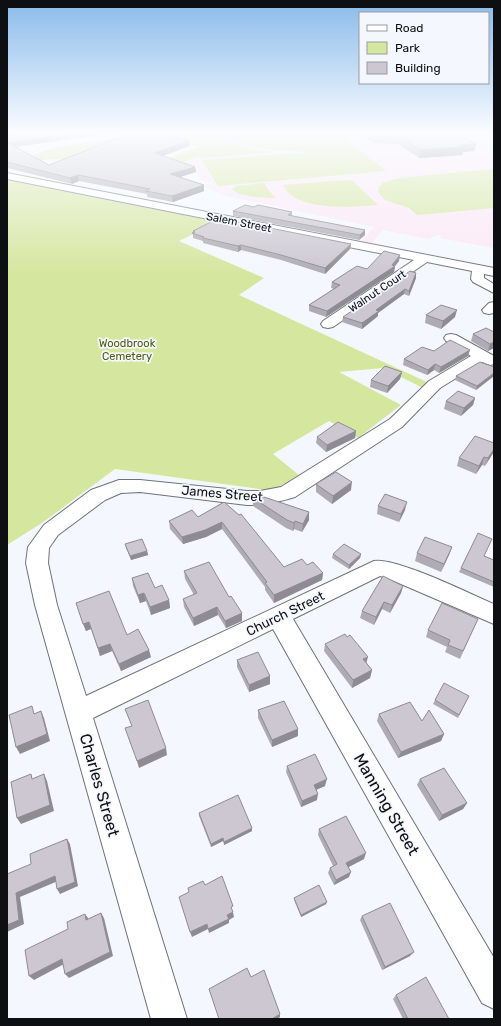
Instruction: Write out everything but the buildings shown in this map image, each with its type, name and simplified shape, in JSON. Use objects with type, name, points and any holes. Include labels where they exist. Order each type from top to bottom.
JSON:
[{"type":"street","name":"Salem Street","points":[[27,180],[494,272]]},
{"type":"street","name":"Walnut Court","points":[[328,324],[426,258]]},
{"type":"street","points":[[479,269],[477,279],[494,288]]},
{"type":"street","points":[[451,338],[488,359]]},
{"type":"street","name":"James Street","points":[[38,551],[43,541],[61,522],[98,495],[119,487],[150,486],[255,498],[272,497],[284,494],[396,423],[409,412],[424,394],[436,383],[488,359]]},
{"type":"street","name":"Charles Street","points":[[38,551],[37,563],[44,598],[169,1019]]},
{"type":"street","name":"Church Street","points":[[79,712],[279,617],[371,570],[380,568],[391,570],[494,614]]},
{"type":"street","name":"Manning Street","points":[[279,617],[494,991]]},
{"type":"shaded area","points":[[200,180],[494,180],[494,248],[440,238],[441,234],[428,239],[383,230],[372,243],[362,241],[374,227],[226,196],[204,187],[213,183]]},
{"type":"green space","name":"Woodbrook Cemetery","points":[[7,180],[219,222],[179,241],[264,278],[239,295],[429,383],[423,388],[383,368],[339,372],[401,405],[358,438],[329,421],[273,454],[299,475],[275,489],[266,490],[115,469],[42,523],[7,545]]},
{"type":"green space","points":[[214,180],[287,180],[218,186]]},
{"type":"green space","points":[[347,180],[353,181],[378,205],[341,207],[312,204],[300,200],[290,194],[283,185]]},
{"type":"green space","points":[[393,180],[494,180],[494,208],[417,215],[409,208],[385,200],[378,192],[379,187],[383,183]]},
{"type":"green space","points":[[264,183],[276,198],[240,194],[232,189],[237,186]]}]
